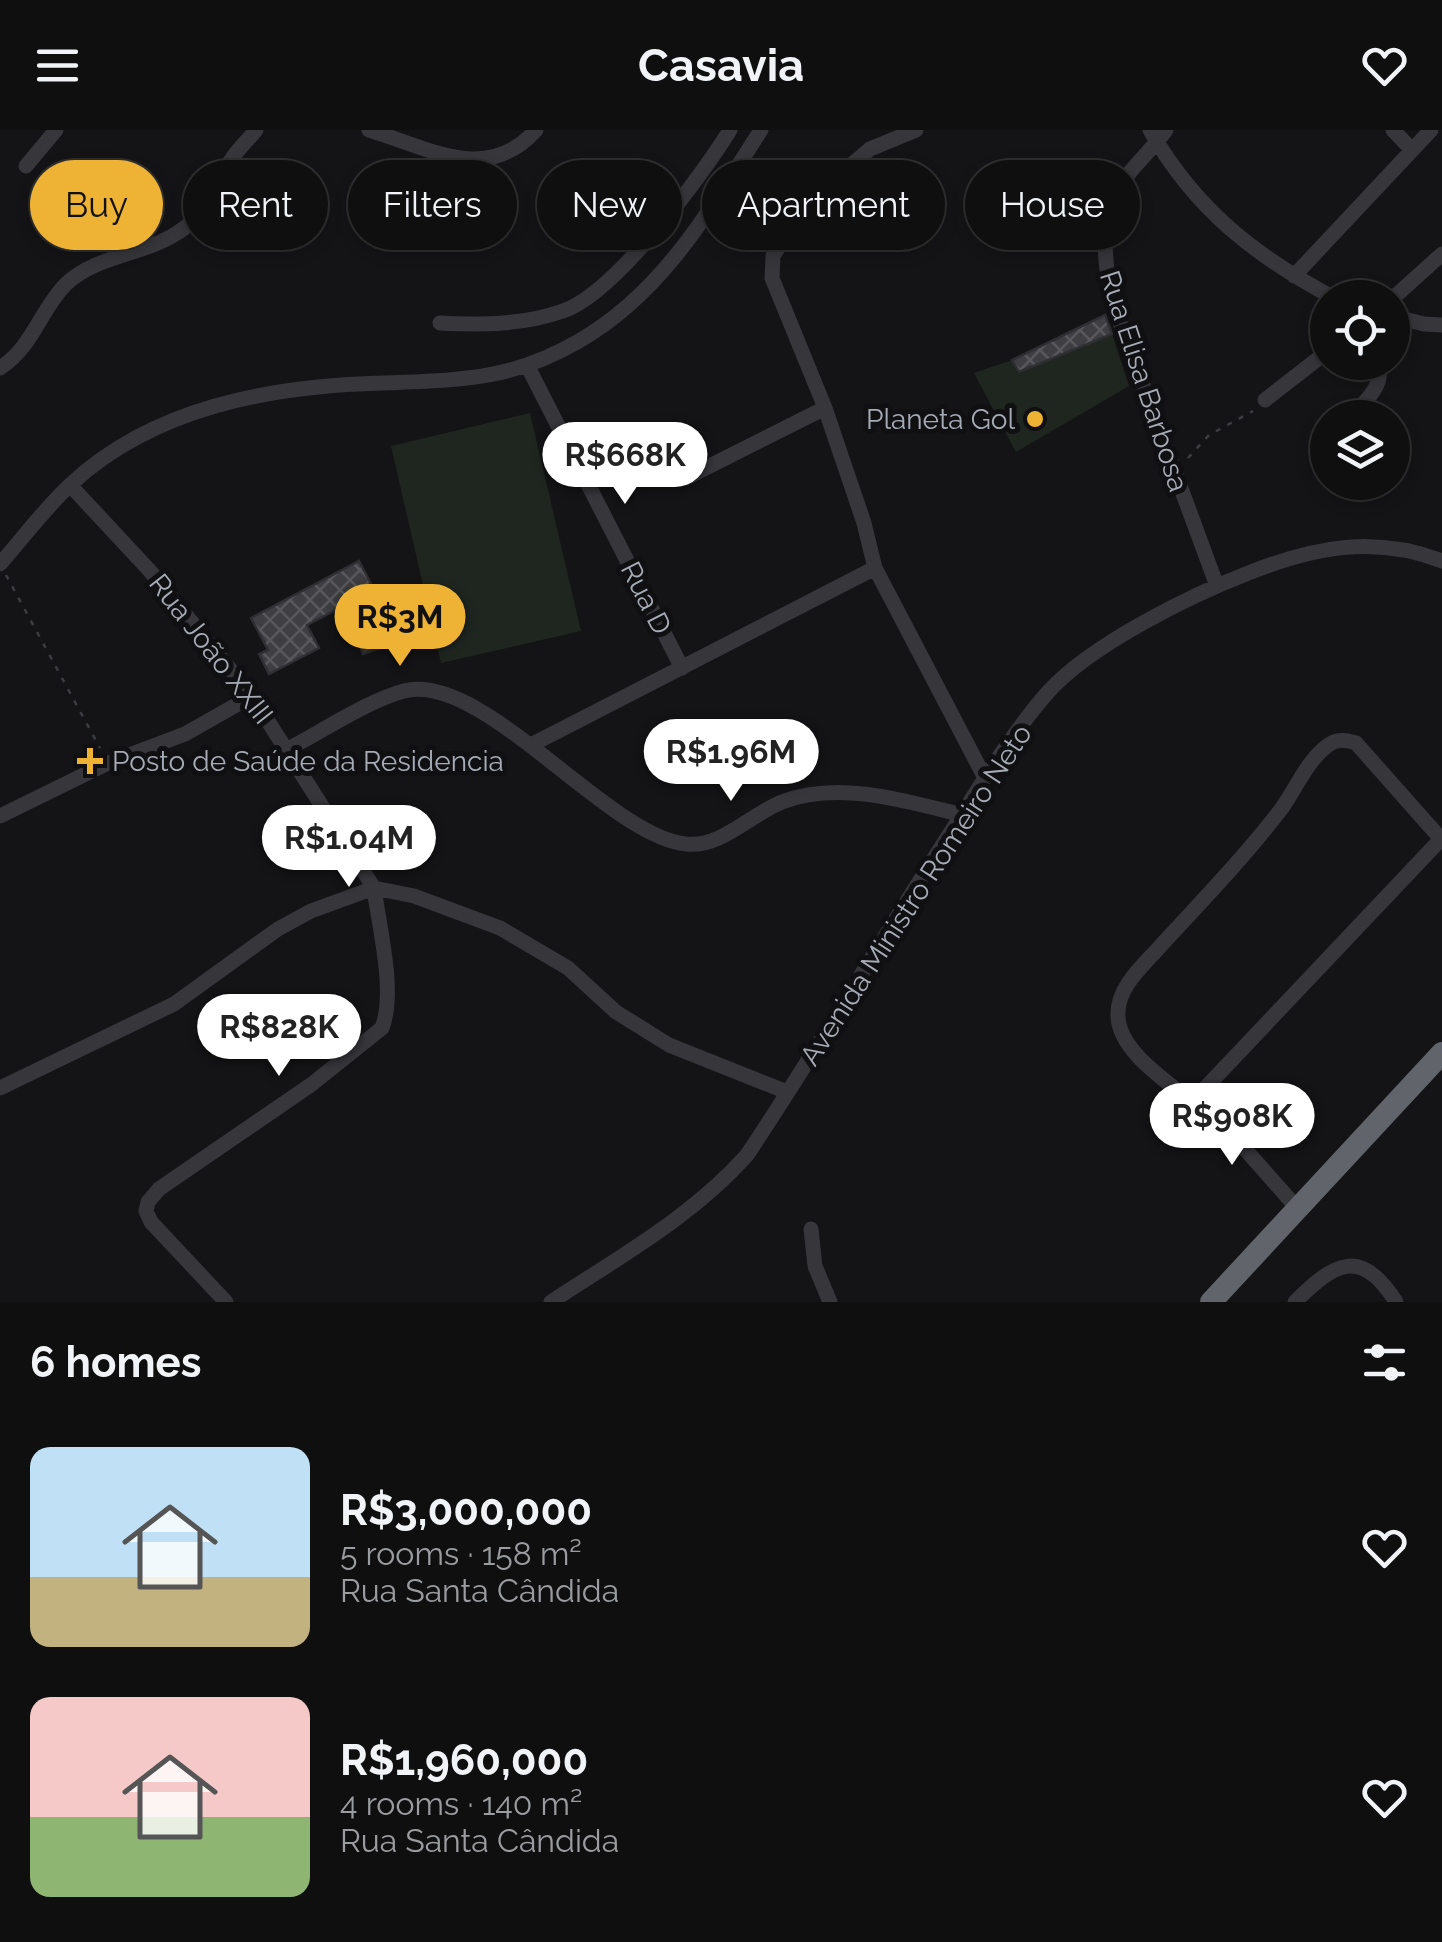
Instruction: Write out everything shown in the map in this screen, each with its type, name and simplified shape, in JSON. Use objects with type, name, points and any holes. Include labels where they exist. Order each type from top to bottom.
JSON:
[{"type":"highway","points":[[1211,1302],[1442,1053]]},
{"type":"street","points":[[26,166],[56,130]]},
{"type":"street","points":[[0,368],[28,345],[64,286],[111,258],[176,235],[194,221],[231,160],[256,130]]},
{"type":"street","points":[[370,130],[461,158],[484,161],[503,156],[536,130]]},
{"type":"street","points":[[682,198],[730,130]]},
{"type":"street","points":[[0,564],[70,485],[128,440],[161,423],[217,405],[305,389],[483,379],[528,367],[581,340],[625,309],[670,264],[716,204],[761,130]]},
{"type":"street","points":[[916,130],[870,149],[856,161],[785,237],[773,256],[772,278],[825,408],[875,568],[985,778]]},
{"type":"street","points":[[1394,130],[1411,149]]},
{"type":"street","points":[[1294,276],[1430,130]]},
{"type":"street","points":[[1158,134],[1198,200],[1249,247],[1310,285]]},
{"type":"street","name":"Rua Elisa Barbosa","points":[[1158,134],[1126,176],[1107,214],[1103,256],[1112,301],[1217,586]]},
{"type":"street","points":[[440,323],[523,322],[567,310],[596,292],[637,250]]},
{"type":"street","points":[[662,250],[670,264]]},
{"type":"street","points":[[1410,282],[1442,254]]},
{"type":"street","points":[[1410,320],[1442,325]]},
{"type":"street","points":[[1265,400],[1310,365]]},
{"type":"street","name":"Rua D","points":[[528,367],[682,668]]},
{"type":"street","points":[[1366,400],[1380,380]]},
{"type":"street","points":[[686,478],[825,408]]},
{"type":"street","name":"Rua João XXIII","points":[[70,485],[150,571],[252,696],[374,888]]},
{"type":"street","name":"Avenida Ministro Romeiro Neto","points":[[551,1302],[682,1214],[722,1183],[747,1155],[985,778],[1050,691],[1082,662],[1217,586],[1299,553],[1384,547],[1420,552],[1442,561]]},
{"type":"street","points":[[530,745],[875,568]]},
{"type":"street","points":[[288,748],[404,690],[424,688],[458,700],[530,745],[638,825],[667,841],[690,845],[716,840],[782,802],[812,794],[849,793],[962,815]]},
{"type":"street","points":[[0,816],[108,763],[185,734],[252,696]]},
{"type":"street","points":[[1192,1102],[1442,838],[1356,744],[1332,742],[1322,750],[1282,808],[1143,964],[1120,1000],[1117,1015],[1121,1034],[1147,1064],[1245,1149],[1298,1209]]},
{"type":"street","points":[[226,1302],[152,1222],[146,1211],[148,1202],[177,1174],[312,1084],[382,1028],[387,1016],[387,992],[374,888]]},
{"type":"street","points":[[0,1088],[174,1004],[294,920],[374,888],[414,896],[500,928],[568,968],[616,1012],[669,1044],[788,1092]]},
{"type":"street","points":[[810,1228],[816,1266],[830,1302]]},
{"type":"street","points":[[1294,1302],[1321,1276],[1340,1266],[1358,1264],[1375,1274],[1396,1302]]},
{"type":"path","points":[[1173,474],[1209,435],[1248,415],[1265,400]]},
{"type":"path","points":[[0,564],[108,763]]},
{"type":"shaded area","name":"Planeta Gol","points":[[1112,334],[1129,386],[1016,452],[974,373],[1012,360],[1020,372]]},
{"type":"shaded area","points":[[530,413],[581,631],[441,663],[391,446]]},
{"type":"building","points":[[1105,315],[1112,334],[1019,372],[1012,360]]},
{"type":"building","points":[[359,561],[377,595],[384,593],[392,613],[382,617],[392,644],[363,654],[354,631],[345,634],[336,610],[307,625],[319,648],[269,674],[259,654],[268,650],[251,618]]},
{"type":"place","name":"Planeta Gol","points":[[1035,419]]},
{"type":"place","name":"Posto de Saúde da Residencia","points":[[90,761]]}]
